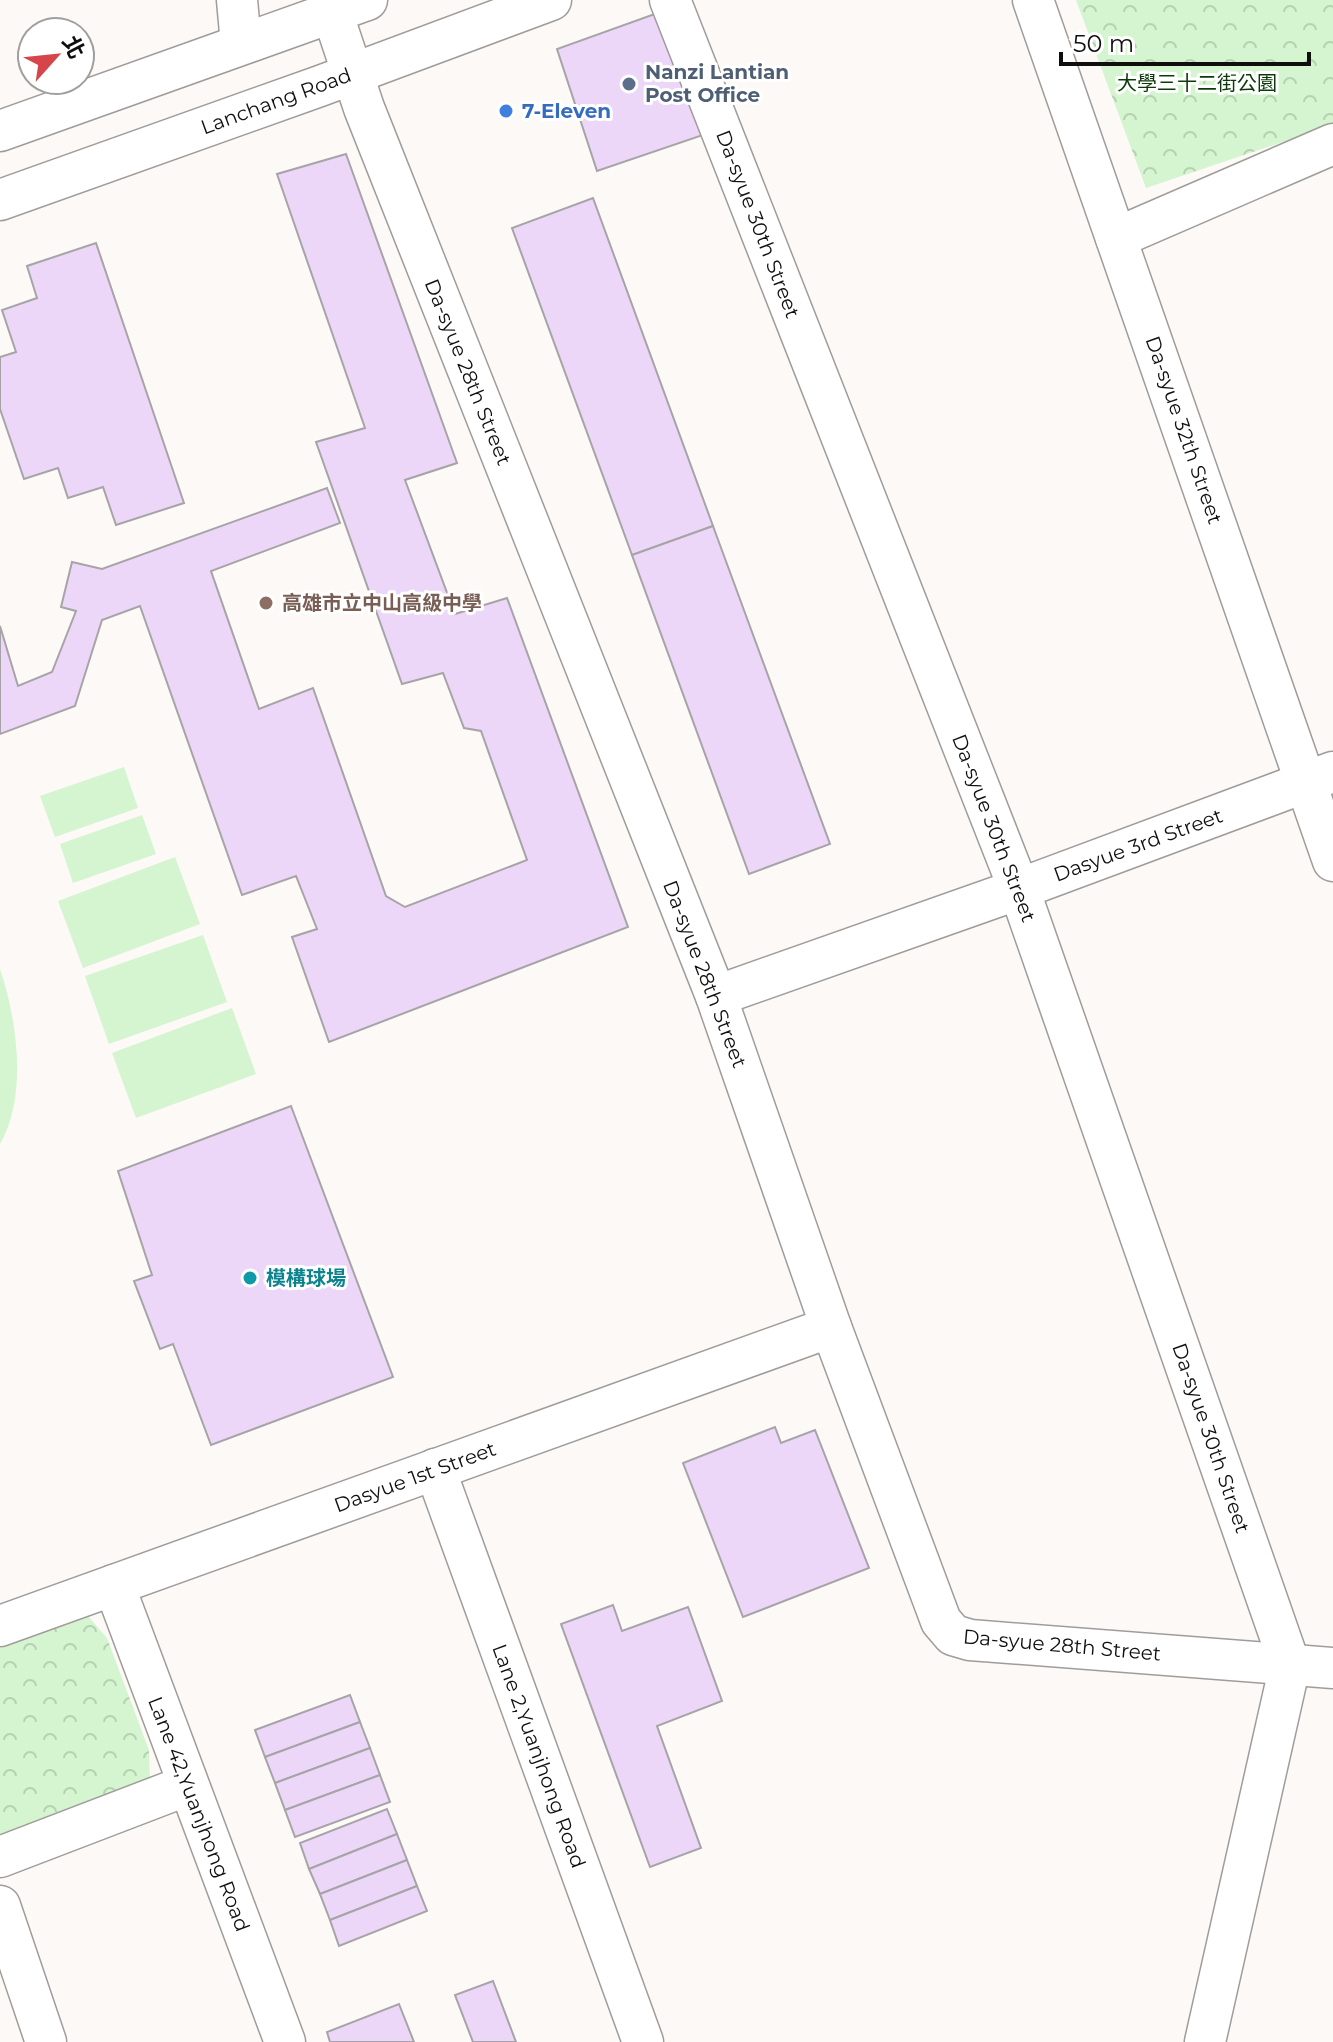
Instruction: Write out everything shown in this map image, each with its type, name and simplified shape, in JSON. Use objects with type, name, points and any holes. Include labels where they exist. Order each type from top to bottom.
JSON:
[{"type":"street","points":[[237,0],[241,44]]},
{"type":"street","name":"Lanchang Road","points":[[0,200],[551,0]]},
{"type":"street","name":"Da-syue 30th Street","points":[[670,0],[1019,889],[1290,1665]]},
{"type":"street","name":"Da-syue 32th Street","points":[[1033,0],[1116,238],[1320,777],[1333,861]]},
{"type":"street","points":[[0,131],[343,4]]},
{"type":"street","name":"Da-syue 28th Street","points":[[343,4],[352,74],[716,996],[831,1327],[941,1621],[953,1635],[970,1640],[1290,1665]]},
{"type":"street","points":[[1116,238],[1333,144]]},
{"type":"street","name":"Dasyue 3rd Street","points":[[716,996],[1019,889],[1320,777]]},
{"type":"street","name":"Dasyue 1st Street","points":[[0,1626],[831,1327]]},
{"type":"street","name":"Lane 2,Yuanjhong Road","points":[[435,1469],[643,2042]]},
{"type":"street","name":"Lane 42,Yuanjhong Road","points":[[114,1585],[285,2042]]},
{"type":"street","points":[[1205,2042],[1290,1665],[1333,1668]]},
{"type":"street","points":[[0,1857],[188,1785]]},
{"type":"street","points":[[0,1906],[46,2042]]},
{"type":"green space","name":"大學三十二街公園","points":[[1076,0],[1333,0],[1333,125],[1146,188]]},
{"type":"green space","points":[[124,767],[138,808],[55,837],[40,796]]},
{"type":"green space","points":[[142,815],[156,854],[73,883],[60,844]]},
{"type":"green space","points":[[175,857],[200,924],[83,968],[58,901]]},
{"type":"green space","points":[[203,935],[227,1002],[109,1044],[85,976]]},
{"type":"green space","points":[[0,969],[15,1034],[17,1081],[9,1125],[0,1144]]},
{"type":"green space","points":[[232,1008],[256,1074],[136,1118],[112,1053]]},
{"type":"green space","points":[[88,1616],[107,1638],[149,1750],[150,1782],[0,1839],[0,1648]]},
{"type":"building","name":"Nanzi Lantian Post Office","points":[[663,11],[706,134],[597,171],[557,49]]},
{"type":"building","points":[[346,154],[457,463],[405,480],[455,614],[507,598],[628,927],[329,1042],[292,937],[317,929],[296,876],[242,895],[140,606],[102,620],[75,706],[0,734],[0,626],[18,686],[52,672],[76,611],[61,607],[72,562],[102,569],[327,488],[340,523],[211,571],[259,709],[313,688],[386,896],[405,907],[527,860],[481,731],[464,728],[443,673],[402,684],[316,442],[365,428],[277,174]]},
{"type":"building","points":[[593,198],[713,526],[632,555],[512,228]]},
{"type":"building","points":[[96,243],[184,503],[116,525],[103,487],[68,498],[58,468],[24,479],[0,409],[0,357],[16,352],[2,310],[37,298],[27,266]]},
{"type":"building","points":[[713,526],[830,844],[749,874],[632,555]]},
{"type":"building","name":"模構球場","points":[[291,1106],[393,1377],[211,1445],[173,1344],[160,1349],[134,1281],[152,1275],[118,1171]]},
{"type":"building","points":[[775,1427],[781,1443],[815,1430],[869,1568],[743,1617],[683,1463]]},
{"type":"building","points":[[613,1605],[622,1631],[688,1607],[722,1701],[657,1726],[701,1848],[650,1867],[561,1624]]},
{"type":"building","points":[[350,1695],[360,1722],[265,1757],[255,1730]]},
{"type":"building","points":[[360,1722],[370,1748],[275,1783],[265,1757]]},
{"type":"building","points":[[370,1748],[380,1775],[285,1810],[275,1783]]},
{"type":"building","points":[[380,1775],[390,1802],[295,1837],[285,1810]]},
{"type":"building","points":[[387,1809],[397,1834],[309,1869],[300,1843]]},
{"type":"building","points":[[397,1834],[407,1860],[320,1894],[309,1869]]},
{"type":"building","points":[[407,1860],[417,1886],[330,1920],[320,1894]]},
{"type":"building","points":[[417,1886],[427,1911],[339,1946],[330,1920]]},
{"type":"building","points":[[493,1981],[516,2042],[473,2042],[455,1995]]},
{"type":"building","points":[[399,2004],[414,2042],[330,2042],[327,2032]]},
{"type":"place","name":"Nanzi Lantian Post Office","points":[[629,84]]},
{"type":"place","name":"7-Eleven","points":[[506,111]]},
{"type":"place","name":"高雄市立中山高級中學","points":[[266,603]]},
{"type":"place","name":"模構球場","points":[[250,1278]]}]
